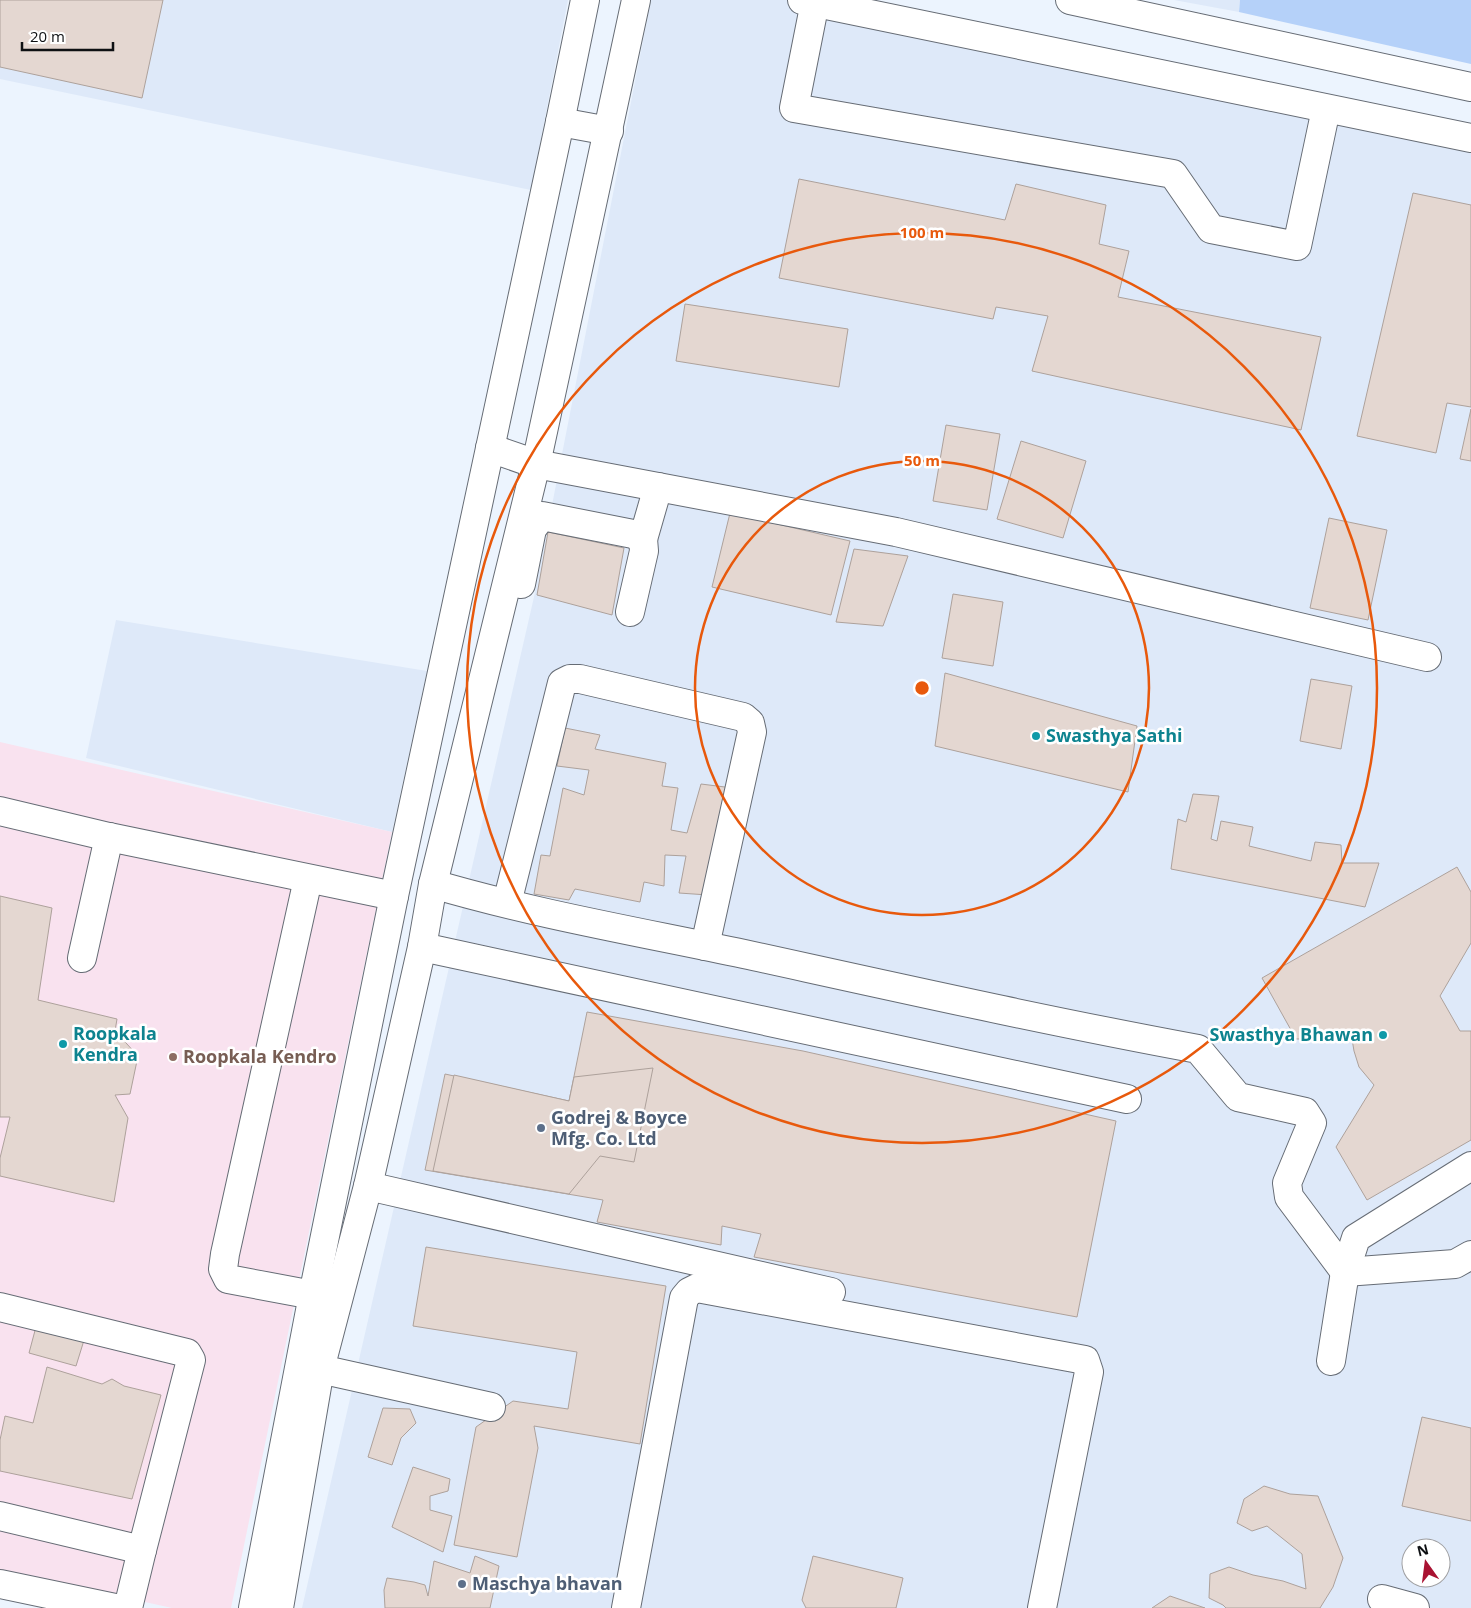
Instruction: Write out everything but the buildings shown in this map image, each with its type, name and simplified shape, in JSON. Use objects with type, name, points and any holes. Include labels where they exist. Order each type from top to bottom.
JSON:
[{"type":"main road","points":[[253,1608],[313,1295],[394,896],[585,0]]},
{"type":"main road","points":[[521,584],[532,529],[536,464],[636,0]]},
{"type":"main road","points":[[1070,0],[1471,87]]},
{"type":"main road","points":[[1326,108],[1297,246],[1211,229],[1173,174],[794,108],[808,1],[1326,108],[1471,138]]},
{"type":"main road","points":[[560,122],[609,131]]},
{"type":"main road","points":[[490,448],[536,464],[896,532],[1426,657]]},
{"type":"main road","points":[[630,612],[644,551],[643,539],[658,487]]},
{"type":"main road","points":[[533,514],[633,534],[643,539]]},
{"type":"main road","points":[[279,1608],[320,1369],[368,1186],[422,947],[433,884],[533,514]]},
{"type":"main road","points":[[506,903],[562,683],[570,678],[580,679],[743,717],[750,723],[752,732],[705,946]]},
{"type":"main road","points":[[0,811],[109,837],[394,896]]},
{"type":"main road","points":[[82,958],[109,837]]},
{"type":"main road","points":[[308,879],[223,1269],[228,1279],[313,1295]]},
{"type":"main road","points":[[433,884],[506,903],[705,946],[1089,1028],[1198,1048],[1238,1097],[1305,1112],[1312,1123],[1287,1183],[1289,1197],[1345,1272]]},
{"type":"main road","points":[[422,947],[1127,1098]]},
{"type":"main road","points":[[1331,1361],[1345,1272],[1356,1238],[1471,1166]]},
{"type":"main road","points":[[368,1186],[831,1292]]},
{"type":"main road","points":[[1345,1272],[1455,1264],[1471,1255]]},
{"type":"main road","points":[[626,1608],[684,1298],[689,1292],[697,1288],[1085,1360],[1090,1372],[1042,1608]]},
{"type":"main road","points":[[0,1307],[187,1352],[191,1360],[128,1608]]},
{"type":"main road","points":[[320,1369],[491,1407]]},
{"type":"main road","points":[[0,1516],[142,1550]]},
{"type":"main road","points":[[0,1584],[115,1608]]},
{"type":"main road","points":[[1382,1599],[1415,1608]]},
{"type":"shaded area","points":[[0,0],[568,0],[531,190],[0,79]]},
{"type":"shaded area","points":[[651,0],[791,0],[1471,144],[1471,1608],[302,1608],[534,597]]},
{"type":"shaded area","points":[[1174,0],[1240,0],[1239,12]]},
{"type":"shaded area","points":[[1240,0],[1471,0],[1471,64],[1239,12]]},
{"type":"shaded area","points":[[116,620],[427,671],[392,832],[86,758]]},
{"type":"shaded area","name":"Roopkala Kendro","points":[[0,742],[392,832],[231,1608],[172,1608],[0,1570]]},
{"type":"place","name":"Swasthya Sathi","points":[[1036,736]]},
{"type":"place","name":"Swasthya Bhawan","points":[[1383,1035]]},
{"type":"place","name":"Roopkala Kendra","points":[[63,1044]]},
{"type":"place","name":"Roopkala Kendro","points":[[173,1057]]},
{"type":"place","name":"Godrej & Boyce Mfg. Co. Ltd","points":[[541,1128]]},
{"type":"place","name":"Maschya bhavan","points":[[462,1584]]}]
